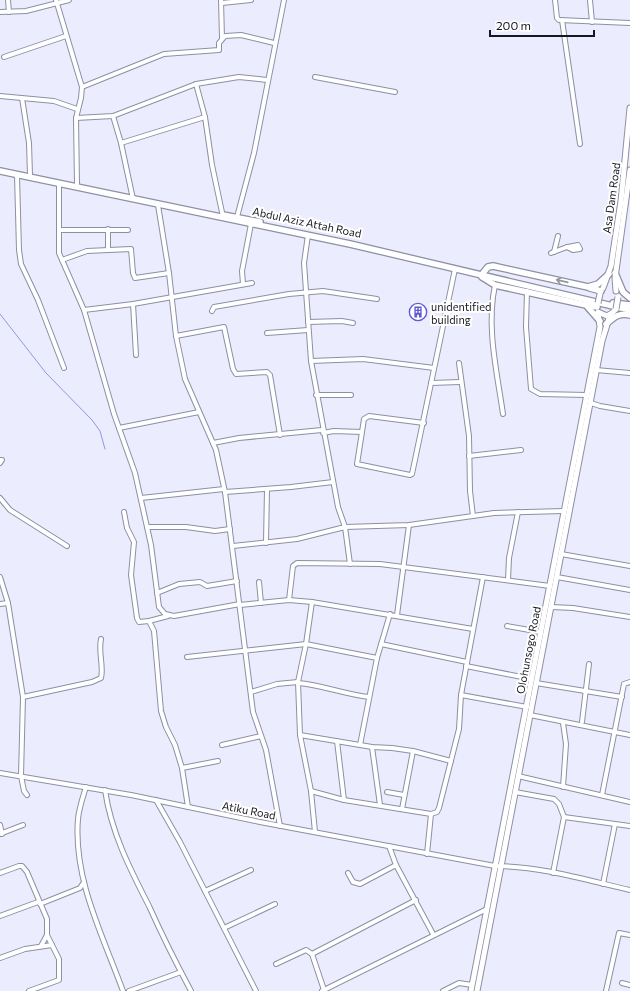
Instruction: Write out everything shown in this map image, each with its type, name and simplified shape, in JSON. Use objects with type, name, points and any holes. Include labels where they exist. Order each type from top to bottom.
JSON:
[{"type":"highway","name":"Abdul Aziz Attah Road","points":[[0,170],[59,184],[133,198],[158,205],[223,217],[237,217],[457,266],[480,274]]},
{"type":"highway","name":"Abdul Aziz Attah Road","points":[[0,170],[30,175],[251,224],[308,235],[607,304]]},
{"type":"highway","points":[[598,308],[495,285],[480,274],[488,267],[493,266],[602,291]]},
{"type":"highway","points":[[588,287],[598,284],[612,273],[629,297],[615,303]]},
{"type":"highway","points":[[615,303],[623,313]]},
{"type":"highway","points":[[607,304],[615,303],[630,305]]},
{"type":"highway","points":[[607,304],[630,310]]},
{"type":"highway","points":[[586,305],[600,321]]},
{"type":"highway","points":[[606,324],[613,318],[623,313],[630,314]]},
{"type":"main road","name":"Asa Dam Road","points":[[615,303],[612,273],[624,176],[630,108]]},
{"type":"main road","name":"Asa Dam Road","points":[[598,308],[602,291],[612,273],[630,170]]},
{"type":"main road","points":[[598,308],[604,316],[615,303],[611,288],[602,291]]},
{"type":"main road","name":"Olohunsogo Road","points":[[471,991],[487,909],[515,792],[530,715],[541,632],[564,512],[591,402],[606,324],[615,303]]},
{"type":"main road","name":"Olohunsogo Road","points":[[476,991],[527,707],[557,577],[600,321],[598,308]]},
{"type":"street","points":[[8,0],[9,12]]},
{"type":"street","points":[[0,12],[26,11],[56,1],[69,0]]},
{"type":"street","points":[[82,87],[106,76],[164,54],[219,50],[222,38],[222,2],[251,0]]},
{"type":"street","points":[[237,217],[254,153],[274,43],[284,0]]},
{"type":"street","points":[[555,0],[557,18],[562,20],[630,24]]},
{"type":"street","points":[[590,0],[592,22]]},
{"type":"street","points":[[56,1],[82,87],[76,118],[77,185]]},
{"type":"street","points":[[562,20],[580,144]]},
{"type":"street","points":[[222,38],[225,36],[241,35],[274,43]]},
{"type":"street","points":[[4,57],[66,36]]},
{"type":"street","points":[[76,118],[113,116],[196,84],[239,77],[267,80]]},
{"type":"street","points":[[315,77],[395,92]]},
{"type":"street","points":[[196,84],[205,117],[212,165],[223,217]]},
{"type":"street","points":[[0,96],[54,101],[77,109]]},
{"type":"street","points":[[22,98],[29,142],[30,175]]},
{"type":"street","points":[[113,116],[121,143],[133,198]]},
{"type":"street","points":[[121,143],[205,117]]},
{"type":"street","points":[[17,175],[19,250],[21,264],[38,300],[64,368]]},
{"type":"street","points":[[59,184],[59,253],[75,286],[84,310],[119,428],[133,466],[147,527],[159,607],[168,616]]},
{"type":"street","points":[[158,205],[169,273],[176,336],[186,386],[213,443],[225,491],[250,692],[255,721],[266,750],[280,826]]},
{"type":"street","points":[[243,284],[242,272],[251,224]]},
{"type":"street","points":[[108,229],[108,250]]},
{"type":"street","points":[[60,230],[128,230]]},
{"type":"street","points":[[308,235],[304,263],[310,361],[333,482],[345,527],[350,564]]},
{"type":"street","points":[[558,236],[553,253],[567,247]]},
{"type":"street","points":[[62,260],[87,252],[132,249],[133,273],[135,278],[169,273]]},
{"type":"street","points":[[424,423],[369,416],[364,419],[357,464],[410,475],[414,471],[424,423],[434,368],[456,269]]},
{"type":"street","points":[[84,310],[133,304],[252,283]]},
{"type":"street","points":[[495,285],[492,328],[503,414]]},
{"type":"street","points":[[527,291],[526,327],[531,389],[540,394],[587,395]]},
{"type":"street","points":[[212,311],[214,307],[305,292],[332,292],[377,299]]},
{"type":"street","points":[[133,304],[136,355]]},
{"type":"street","points":[[308,322],[342,321],[353,324]]},
{"type":"street","points":[[176,336],[224,327],[233,369],[236,374],[267,372],[270,375],[280,435]]},
{"type":"street","points":[[268,333],[308,330]]},
{"type":"street","points":[[310,361],[363,359],[434,368]]},
{"type":"street","points":[[459,363],[460,382],[466,407],[473,516]]},
{"type":"street","points":[[596,370],[630,373]]},
{"type":"street","points":[[431,383],[460,382]]},
{"type":"street","points":[[316,395],[351,395]]},
{"type":"street","points":[[591,402],[600,406],[630,412]]},
{"type":"street","points":[[119,428],[199,412]]},
{"type":"street","points":[[213,443],[247,437],[323,431],[344,430],[362,432]]},
{"type":"street","points":[[470,456],[521,450]]},
{"type":"street","points":[[0,460],[2,460],[0,463]]},
{"type":"street","points":[[141,498],[267,489],[333,482]]},
{"type":"street","points":[[266,543],[267,489]]},
{"type":"street","points":[[0,498],[10,510],[67,546]]},
{"type":"street","points":[[124,512],[127,528],[134,542],[131,575],[138,621],[149,621],[168,616],[240,605],[289,600],[397,615],[473,629]]},
{"type":"street","points":[[508,580],[509,558],[518,512]]},
{"type":"street","points":[[233,546],[297,539],[345,527],[408,525],[473,516],[518,512],[564,512]]},
{"type":"street","points":[[397,615],[405,566],[408,525]]},
{"type":"street","points":[[147,527],[186,527],[215,531],[230,529]]},
{"type":"street","points":[[561,554],[630,566]]},
{"type":"street","points":[[289,600],[291,576],[294,564],[405,566],[550,586]]},
{"type":"street","points":[[311,791],[344,800],[431,814],[438,812],[459,729],[462,695],[483,576]]},
{"type":"street","points":[[0,577],[8,602],[23,697],[21,776],[24,790],[27,795]]},
{"type":"street","points":[[557,577],[630,590]]},
{"type":"street","points":[[157,593],[179,584],[200,582],[207,586],[237,581]]},
{"type":"street","points":[[259,582],[261,603]]},
{"type":"street","points":[[0,604],[8,602]]},
{"type":"street","points":[[312,602],[306,644],[298,682],[300,735],[311,791],[315,832]]},
{"type":"street","points":[[551,607],[574,608],[630,617]]},
{"type":"street","points":[[360,745],[377,658],[390,614]]},
{"type":"street","points":[[149,621],[155,639],[156,666],[161,711],[166,727],[175,745],[182,768],[188,807]]},
{"type":"street","points":[[507,626],[541,632]]},
{"type":"street","points":[[23,697],[92,682],[101,678],[102,668],[99,651],[101,639]]},
{"type":"street","points":[[187,657],[306,644],[377,658]]},
{"type":"street","points":[[381,644],[534,681],[622,697]]},
{"type":"street","points":[[582,722],[589,664]]},
{"type":"street","points":[[250,692],[277,684],[298,682],[319,685],[347,694],[369,697]]},
{"type":"street","points":[[602,795],[616,732],[624,684],[630,682]]},
{"type":"street","points":[[462,695],[527,707]]},
{"type":"street","points":[[530,715],[563,723],[630,735]]},
{"type":"street","points":[[563,723],[566,744],[563,787]]},
{"type":"street","points":[[300,735],[372,747],[413,751],[451,761]]},
{"type":"street","points":[[222,746],[261,736]]},
{"type":"street","points":[[337,741],[344,800]]},
{"type":"street","points":[[372,747],[380,805]]},
{"type":"street","points":[[402,809],[413,751]]},
{"type":"street","points":[[182,768],[218,761]]},
{"type":"street","name":"Atiku Road","points":[[0,773],[105,790],[262,823],[427,854],[498,866],[510,866],[553,873],[630,890]]},
{"type":"street","points":[[518,776],[630,802]]},
{"type":"street","points":[[86,787],[78,817],[77,834],[84,882],[92,912],[99,924],[123,991]]},
{"type":"street","points":[[105,790],[112,824],[137,885],[191,991]]},
{"type":"street","points":[[387,792],[404,795]]},
{"type":"street","points":[[515,792],[554,798],[559,804],[564,816],[553,873]]},
{"type":"street","points":[[156,800],[205,891],[256,991]]},
{"type":"street","points":[[427,854],[431,814]]},
{"type":"street","points":[[564,816],[630,826]]},
{"type":"street","points":[[603,884],[615,824]]},
{"type":"street","points":[[0,825],[1,834],[23,825]]},
{"type":"street","points":[[389,846],[396,865],[433,934]]},
{"type":"street","points":[[348,873],[354,882],[360,884],[396,865]]},
{"type":"street","points":[[0,873],[19,866],[22,866],[27,872],[47,919],[47,935],[59,959],[59,980],[29,991]]},
{"type":"street","points":[[205,891],[251,870]]},
{"type":"street","points":[[0,916],[80,888],[84,882]]},
{"type":"street","points":[[80,888],[87,891]]},
{"type":"street","points":[[312,954],[416,900]]},
{"type":"street","points":[[224,928],[275,904]]},
{"type":"street","points":[[276,964],[306,950],[312,954],[323,990],[433,934],[487,909]]},
{"type":"street","points":[[606,991],[619,934],[630,935]]},
{"type":"street","points":[[41,946],[47,935]]},
{"type":"street","points":[[0,958],[25,949],[52,945]]},
{"type":"street","points":[[129,991],[181,972]]},
{"type":"street","points":[[443,991],[459,983],[472,985]]},
{"type":"street","points":[[622,983],[630,984]]},
{"type":"waterway","points":[[0,314],[46,373],[92,420],[100,431],[105,449]]},
{"type":"place","name":"unidentified building","points":[[418,312]]}]
